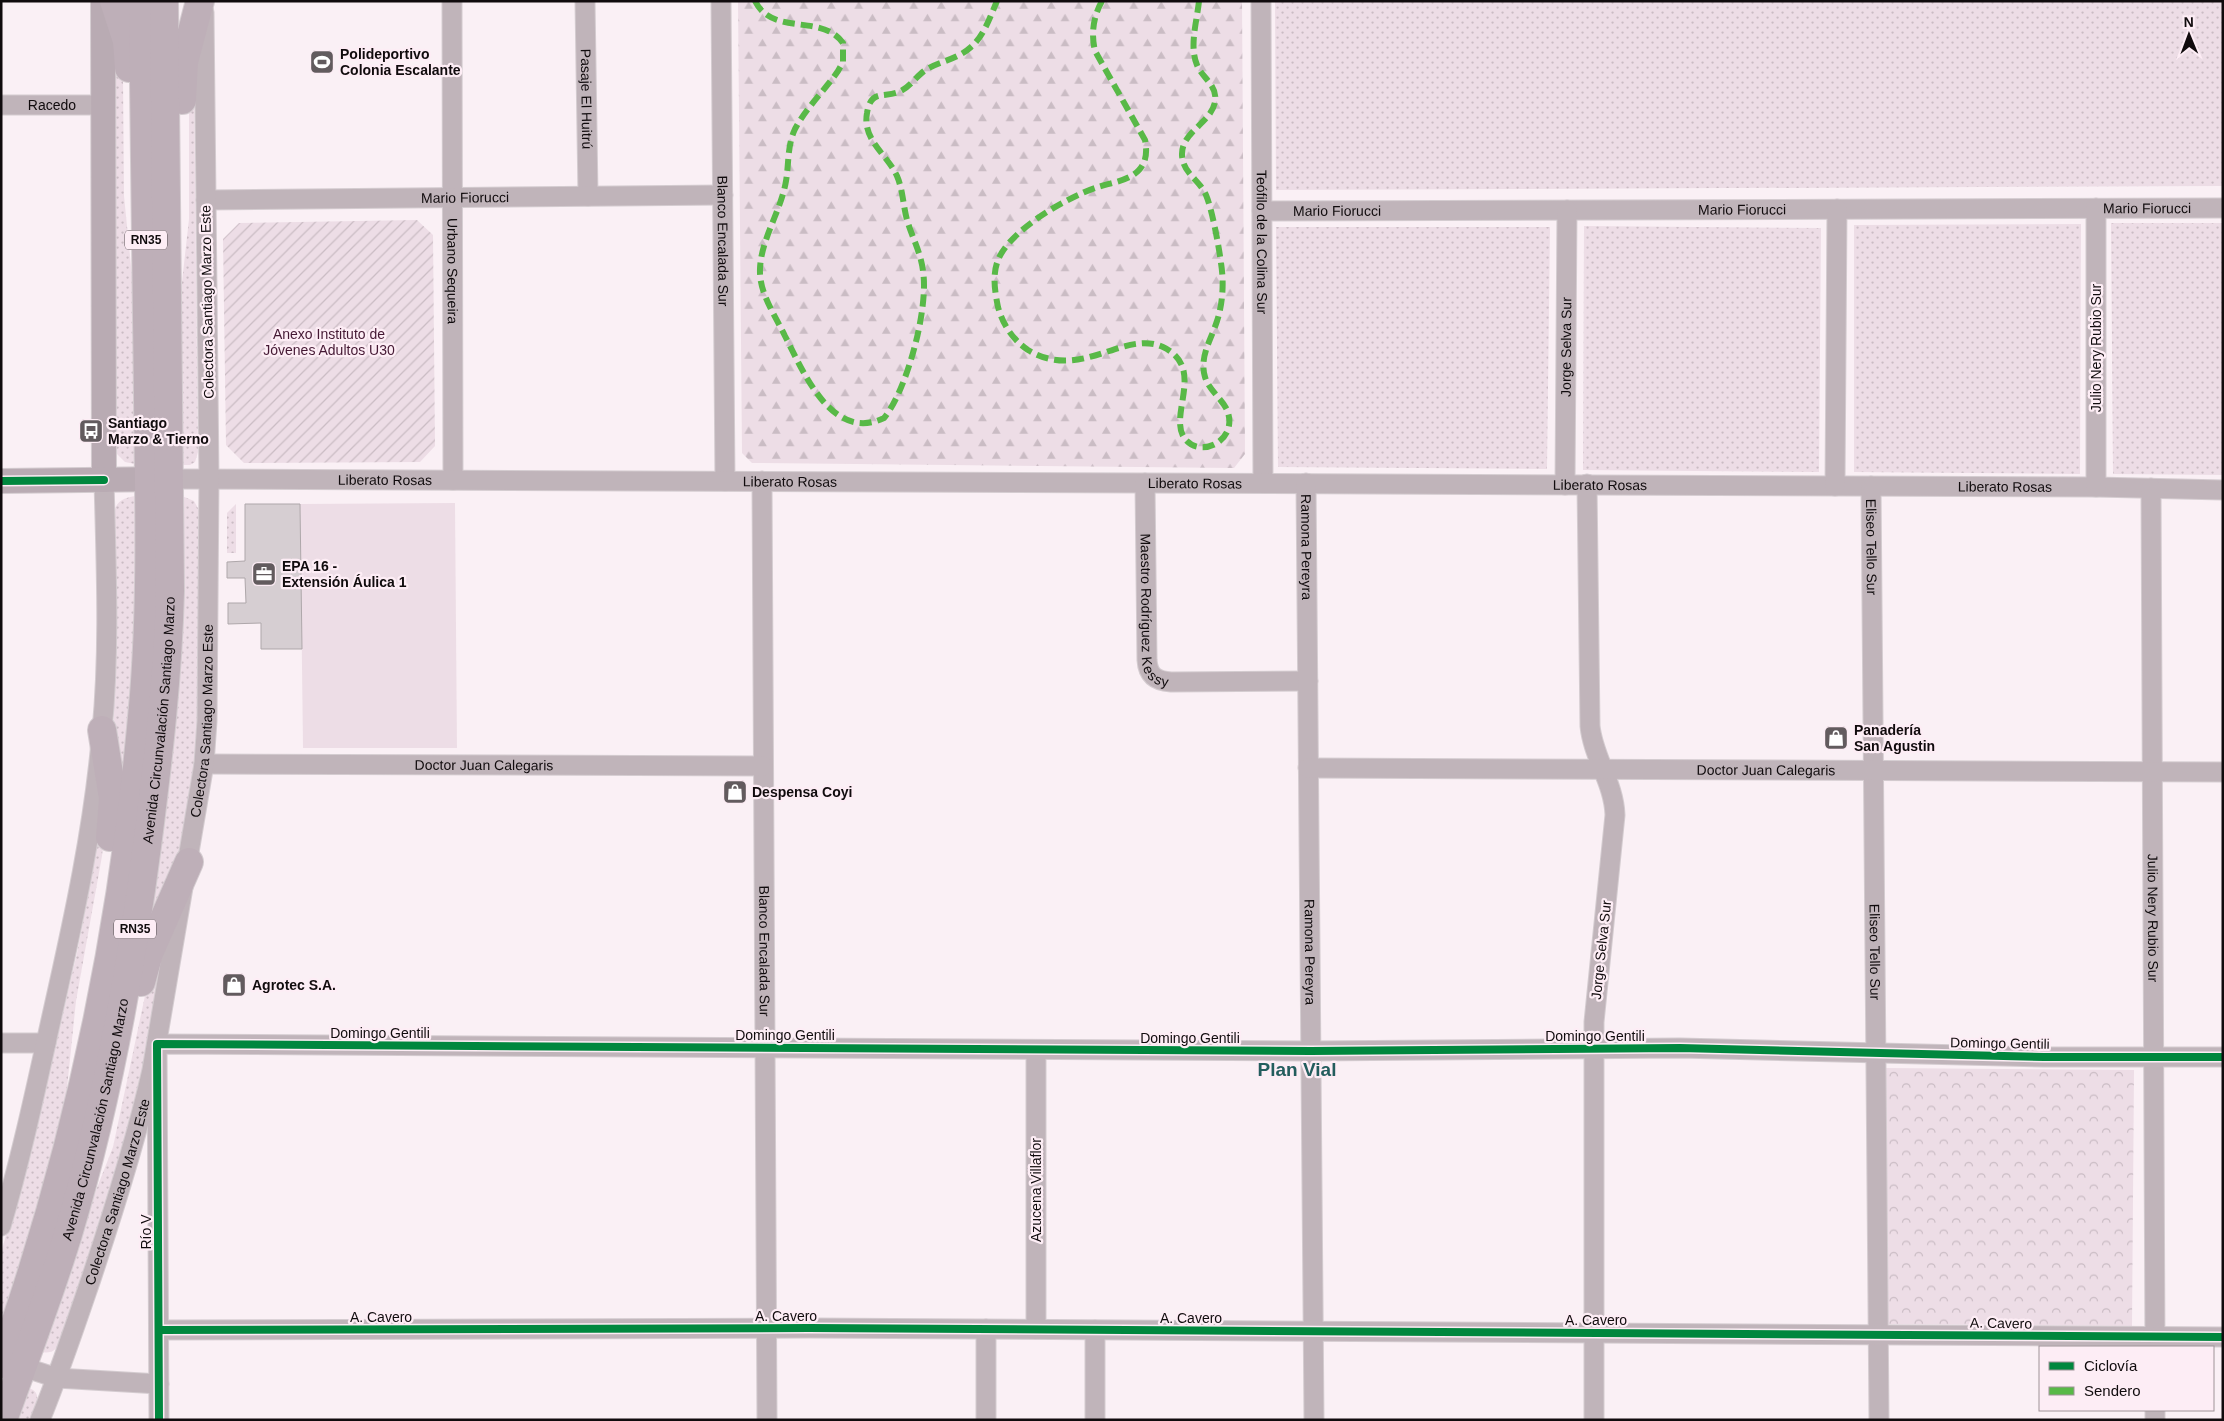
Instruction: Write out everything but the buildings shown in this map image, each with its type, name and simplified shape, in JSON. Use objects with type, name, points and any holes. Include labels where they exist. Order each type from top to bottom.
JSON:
[{"type":"highway","points":[[114,1],[128,48],[131,195],[157,324]]},
{"type":"highway","name":"Avenida Circunvalación Santiago Marzo","points":[[7,1363],[58,1266],[98,1126],[119,1025],[142,889],[158,768],[168,657],[170,591],[159,479],[157,324],[143,1]]},
{"type":"highway","name":"Avenida Circunvalación Santiago Marzo","points":[[157,324],[164,1]]},
{"type":"highway","points":[[157,324],[182,212],[183,71],[200,1]]},
{"type":"highway","name":"Avenida Circunvalación Santiago Marzo","points":[[3,1420],[7,1363],[46,1230],[83,1091],[116,912],[140,732],[159,479]]},
{"type":"highway","points":[[83,1091],[82,1013],[104,886],[113,812],[112,790],[102,730]]},
{"type":"highway","points":[[58,1266],[108,1136],[142,973],[188,862]]},
{"type":"main road","points":[[103,1],[104,480]]},
{"type":"main road","points":[[1,481],[159,479]]},
{"type":"street","name":"Colectora Santiago Marzo Este","points":[[40,1420],[57,1378],[127,1169],[147,1094],[204,764],[207,722],[209,479],[204,1]]},
{"type":"street","name":"Urbano Sequeira","points":[[452,1],[453,480]]},
{"type":"street","name":"Pasaje El Huitrú","points":[[585,1],[588,196]]},
{"type":"street","name":"Blanco Encalada Sur","points":[[721,1],[725,481]]},
{"type":"street","name":"Teófilo de la Colina Sur","points":[[1261,1],[1263,483]]},
{"type":"street","name":"Racedo","points":[[1,105],[103,105]]},
{"type":"street","name":"Mario Fiorucci","points":[[206,200],[723,195]]},
{"type":"street","name":"Julio Nery Rubio Sur","points":[[2096,208],[2096,487]]},
{"type":"street","name":"Mario Fiorucci","points":[[1262,211],[2223,208]]},
{"type":"street","points":[[1835,486],[1837,209]]},
{"type":"street","name":"Jorge Selva Sur","points":[[1565,484],[1567,210]]},
{"type":"street","name":"Liberato Rosas","points":[[159,479],[1587,484],[2096,487],[2223,490]]},
{"type":"street","points":[[1,1226],[18,1164],[46,1043],[82,876],[93,813],[102,730],[107,622],[104,480]]},
{"type":"street","name":"Blanco Encalada Sur","points":[[762,481],[767,1420]]},
{"type":"street","name":"Maestro Rodríguez Kessy","points":[[1145,483],[1146,660],[1152,677],[1161,681],[1171,682],[1308,680]]},
{"type":"street","name":"Ramona Pereyra","points":[[1306,483],[1314,1420]]},
{"type":"street","name":"Jorge Selva Sur","points":[[1587,484],[1590,726],[1592,739],[1614,800],[1614,822],[1594,1010],[1594,1420]]},
{"type":"street","name":"Eliseo Tello Sur","points":[[1871,486],[1879,1420]]},
{"type":"street","name":"Julio Nery Rubio Sur","points":[[2151,488],[2155,1342]]},
{"type":"street","name":"Doctor Juan Calegaris","points":[[204,764],[763,766]]},
{"type":"street","name":"Doctor Juan Calegaris","points":[[1308,768],[2223,772]]},
{"type":"street","points":[[1,1043],[46,1043]]},
{"type":"street","name":"Domingo Gentili","points":[[157,1044],[1311,1051],[1696,1048],[2044,1057],[2223,1057]]},
{"type":"street","name":"Río V","points":[[157,1044],[159,1420]]},
{"type":"street","name":"Azucena Villaflor","points":[[1036,1050],[1036,1330]]},
{"type":"street","name":"A. Cavero","points":[[159,1330],[767,1328],[1594,1332],[1879,1334],[2155,1342],[2223,1337]]},
{"type":"street","points":[[986,1329],[986,1420]]},
{"type":"street","points":[[1095,1330],[1095,1420]]},
{"type":"street","points":[[7,1363],[57,1378],[159,1384]]},
{"type":"green space","points":[[738,1],[1242,1],[1245,454],[1234,468],[752,463],[742,453]]},
{"type":"green space","points":[[1275,1],[2223,1],[2223,186],[1276,190]]},
{"type":"green space","points":[[113,30],[123,75],[124,196],[134,296],[137,462],[135,464],[125,462],[114,451]]},
{"type":"green space","points":[[194,67],[198,452],[195,462],[190,465],[181,465],[177,327],[189,219],[189,100]]},
{"type":"green space","name":"Anexo Instituto de Jóvenes Adultos U30","points":[[417,220],[433,235],[435,446],[420,462],[244,463],[226,445],[223,239],[239,223]]},
{"type":"green space","points":[[2111,223],[2223,223],[2223,475],[2113,474]]},
{"type":"green space","points":[[2081,224],[2080,474],[1854,472],[1854,225]]},
{"type":"green space","points":[[1584,226],[1821,228],[1819,472],[1583,470]]},
{"type":"green space","points":[[1276,227],[1550,227],[1547,469],[1278,467]]},
{"type":"green space","points":[[135,496],[140,510],[129,734],[118,795],[113,705],[114,514],[116,506],[120,501]]},
{"type":"green space","points":[[182,496],[194,501],[200,512],[199,718],[197,748],[184,843],[147,940]]},
{"type":"green space","points":[[455,503],[457,748],[303,748],[300,504]]},
{"type":"green space","points":[[236,504],[236,553],[227,553],[227,513]]},
{"type":"green space","points":[[103,798],[106,818],[102,856],[76,1001],[64,1117],[1,1333],[1,1253],[37,1125],[77,953]]},
{"type":"green space","points":[[164,941],[145,1058],[113,1181],[61,1340],[54,1350],[41,1352],[73,1249],[113,1147],[146,991]]},
{"type":"green space","points":[[1886,1068],[2134,1070],[2132,1326],[1884,1324]]},
{"type":"green space","points":[[27,1388],[36,1392],[37,1396],[37,1406],[32,1420],[14,1420]]},
{"type":"marked path","points":[[755,1],[763,12],[773,19],[823,29],[834,34],[843,43],[843,62],[792,135],[787,175],[780,203],[767,236],[761,258],[760,278],[772,312],[811,384],[835,412],[849,421],[866,423],[884,418],[901,388],[914,348],[923,306],[924,287],[922,264],[907,220],[899,181],[893,168],[876,146],[868,131],[866,123],[869,105],[875,97],[901,91],[927,69],[961,54],[976,43],[997,1]]},
{"type":"marked path","points":[[1102,1],[1094,26],[1095,51],[1145,140],[1145,159],[1142,167],[1135,174],[1069,199],[1040,216],[1014,238],[1004,249],[996,266],[995,284],[998,307],[1013,337],[1028,350],[1047,358],[1066,360],[1084,358],[1133,344],[1148,343],[1163,347],[1176,356],[1182,367],[1185,379],[1180,418],[1181,429],[1185,439],[1192,445],[1201,447],[1218,443],[1224,437],[1229,419],[1226,408],[1207,382],[1204,370],[1206,349],[1217,321],[1222,300],[1222,270],[1219,248],[1206,195],[1188,172],[1182,155],[1186,140],[1208,116],[1215,102],[1212,86],[1199,70],[1195,58],[1194,33],[1199,1]]},
{"type":"cycle path","points":[[1,481],[104,480]]},
{"type":"cycle path","points":[[159,1420],[157,1044],[1311,1051],[1680,1048],[2044,1057],[2223,1057]]},
{"type":"cycle path","points":[[159,1330],[809,1328],[2223,1337]]},
{"type":"place","name":"Polideportivo Colonia Escalante","points":[[322,62]]},
{"type":"place","name":"Santiago Marzo & Tierno","points":[[91,431]]},
{"type":"place","name":"EPA 16 - Extensión Áulica 1","points":[[264,574]]},
{"type":"place","name":"Panadería San Agustin","points":[[1836,738]]},
{"type":"place","name":"Despensa Coyi","points":[[735,792]]},
{"type":"place","name":"Agrotec S.A.","points":[[234,985]]},
{"type":"district","name":"Plan Vial","points":[[1297,1069]]}]
